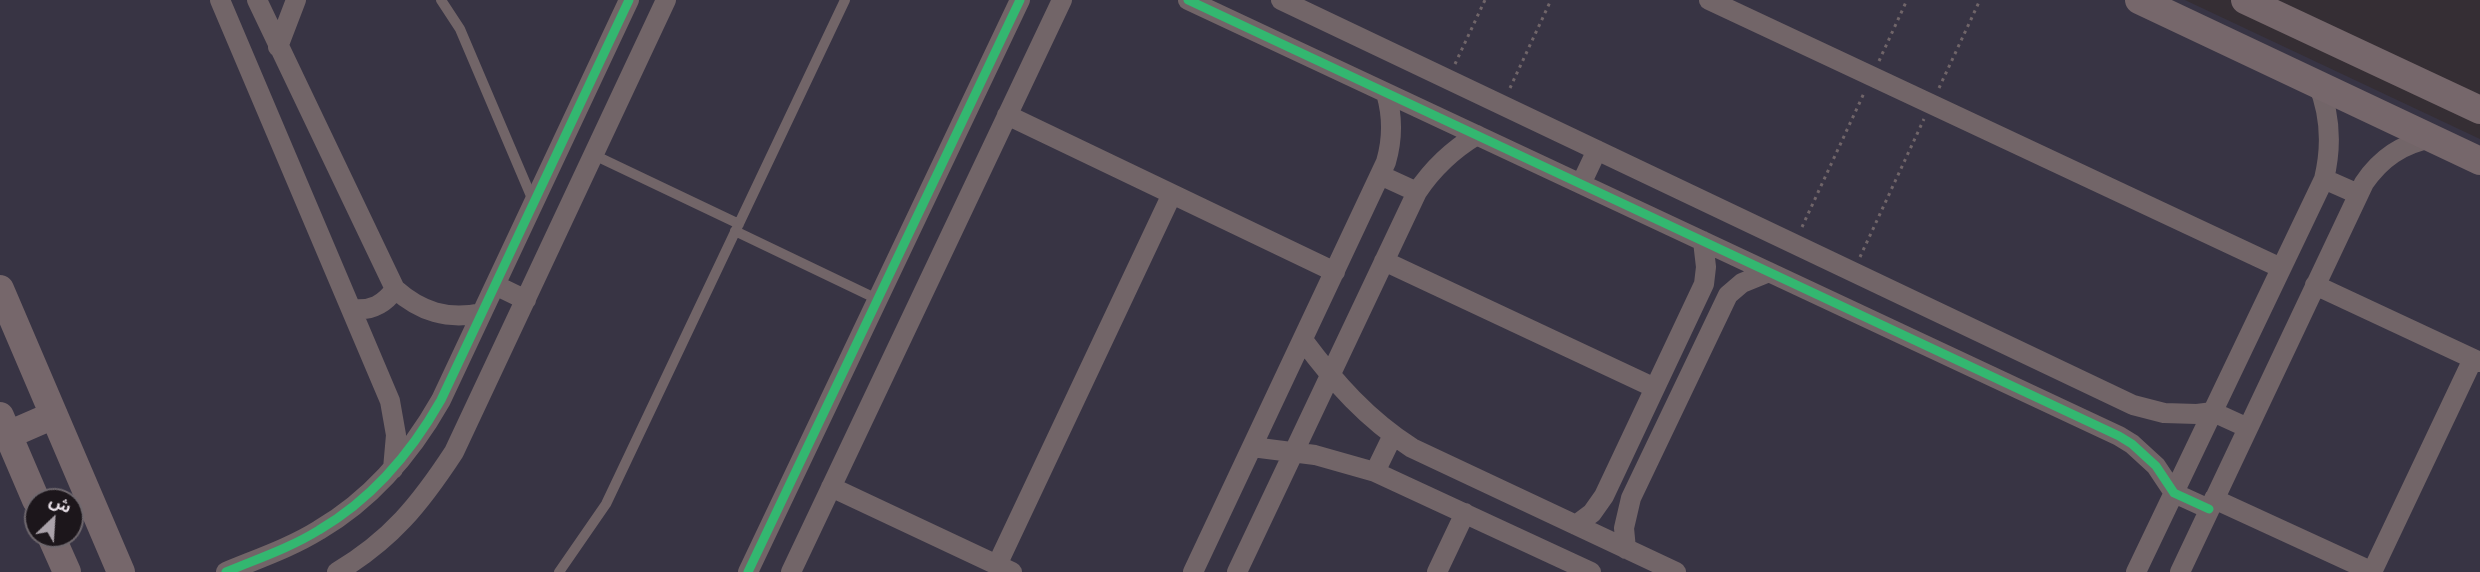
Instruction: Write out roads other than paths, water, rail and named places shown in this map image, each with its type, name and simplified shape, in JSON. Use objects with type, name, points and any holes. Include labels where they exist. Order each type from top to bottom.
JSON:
[{"type":"street","points":[[220,0],[390,400],[396,435],[393,469]]},
{"type":"street","points":[[257,0],[395,289],[420,308],[435,314],[467,316],[482,313]]},
{"type":"street","points":[[278,47],[296,0]]},
{"type":"street","points":[[226,572],[319,531],[370,492],[393,469],[427,424],[441,400],[629,0]]},
{"type":"street","points":[[338,572],[381,542],[402,522],[427,492],[454,452],[666,0]]},
{"type":"street","points":[[748,572],[1020,0]]},
{"type":"street","points":[[791,572],[1062,0]]},
{"type":"street","points":[[1188,0],[2104,429],[2145,454],[2174,493],[2212,504],[2372,572],[2477,360],[2315,285]]},
{"type":"street","points":[[1281,0],[2118,398],[2164,414],[2189,415],[2213,412],[2248,428]]},
{"type":"street","points":[[1709,0],[2281,268]]},
{"type":"street","points":[[2139,0],[2480,160]]},
{"type":"street","points":[[2245,0],[2480,110]]},
{"type":"street","points":[[2136,572],[2324,179],[2330,152],[2330,131],[2327,111],[2318,84]]},
{"type":"street","points":[[1193,572],[1380,175],[1390,148],[1392,134],[1392,120],[1386,93]]},
{"type":"street","points":[[1007,115],[1335,272]]},
{"type":"street","points":[[1237,572],[1417,192],[1437,165],[1477,135]]},
{"type":"street","points":[[2180,572],[2358,194],[2370,173],[2388,156],[2409,144],[2432,138]]},
{"type":"street","points":[[1581,184],[1597,150]]},
{"type":"street","points":[[1380,175],[1417,192]]},
{"type":"street","points":[[2324,179],[2358,194]]},
{"type":"street","points":[[831,487],[1005,568],[1172,194]]},
{"type":"street","points":[[1576,525],[1592,513],[1609,487],[1704,284],[1706,267],[1703,241]]},
{"type":"street","points":[[1384,261],[1655,388]]},
{"type":"street","points":[[1626,549],[1624,528],[1631,498],[1728,295],[1742,283],[1769,272]]},
{"type":"street","points":[[1704,284],[1728,295]]},
{"type":"street","points":[[495,285],[526,300]]},
{"type":"street","points":[[0,289],[121,572]]},
{"type":"street","points":[[352,309],[372,308],[389,297],[395,289]]},
{"type":"street","points":[[1303,340],[1330,376],[1360,408],[1412,448],[1676,572]]},
{"type":"street","points":[[2104,429],[2118,398]]},
{"type":"street","points":[[31,488],[3,427],[54,415]]},
{"type":"street","points":[[1375,472],[1393,435]]},
{"type":"street","points":[[1252,447],[1294,451],[1375,472],[1591,572]]},
{"type":"street","points":[[1609,487],[1631,498]]},
{"type":"street","points":[[1437,572],[1466,513]]},
{"type":"street","points":[[56,548],[67,572]]},
{"type":"lane","points":[[441,0],[452,5],[534,203]]},
{"type":"lane","points":[[559,572],[606,504],[845,0]]},
{"type":"lane","points":[[594,155],[877,299]]}]
